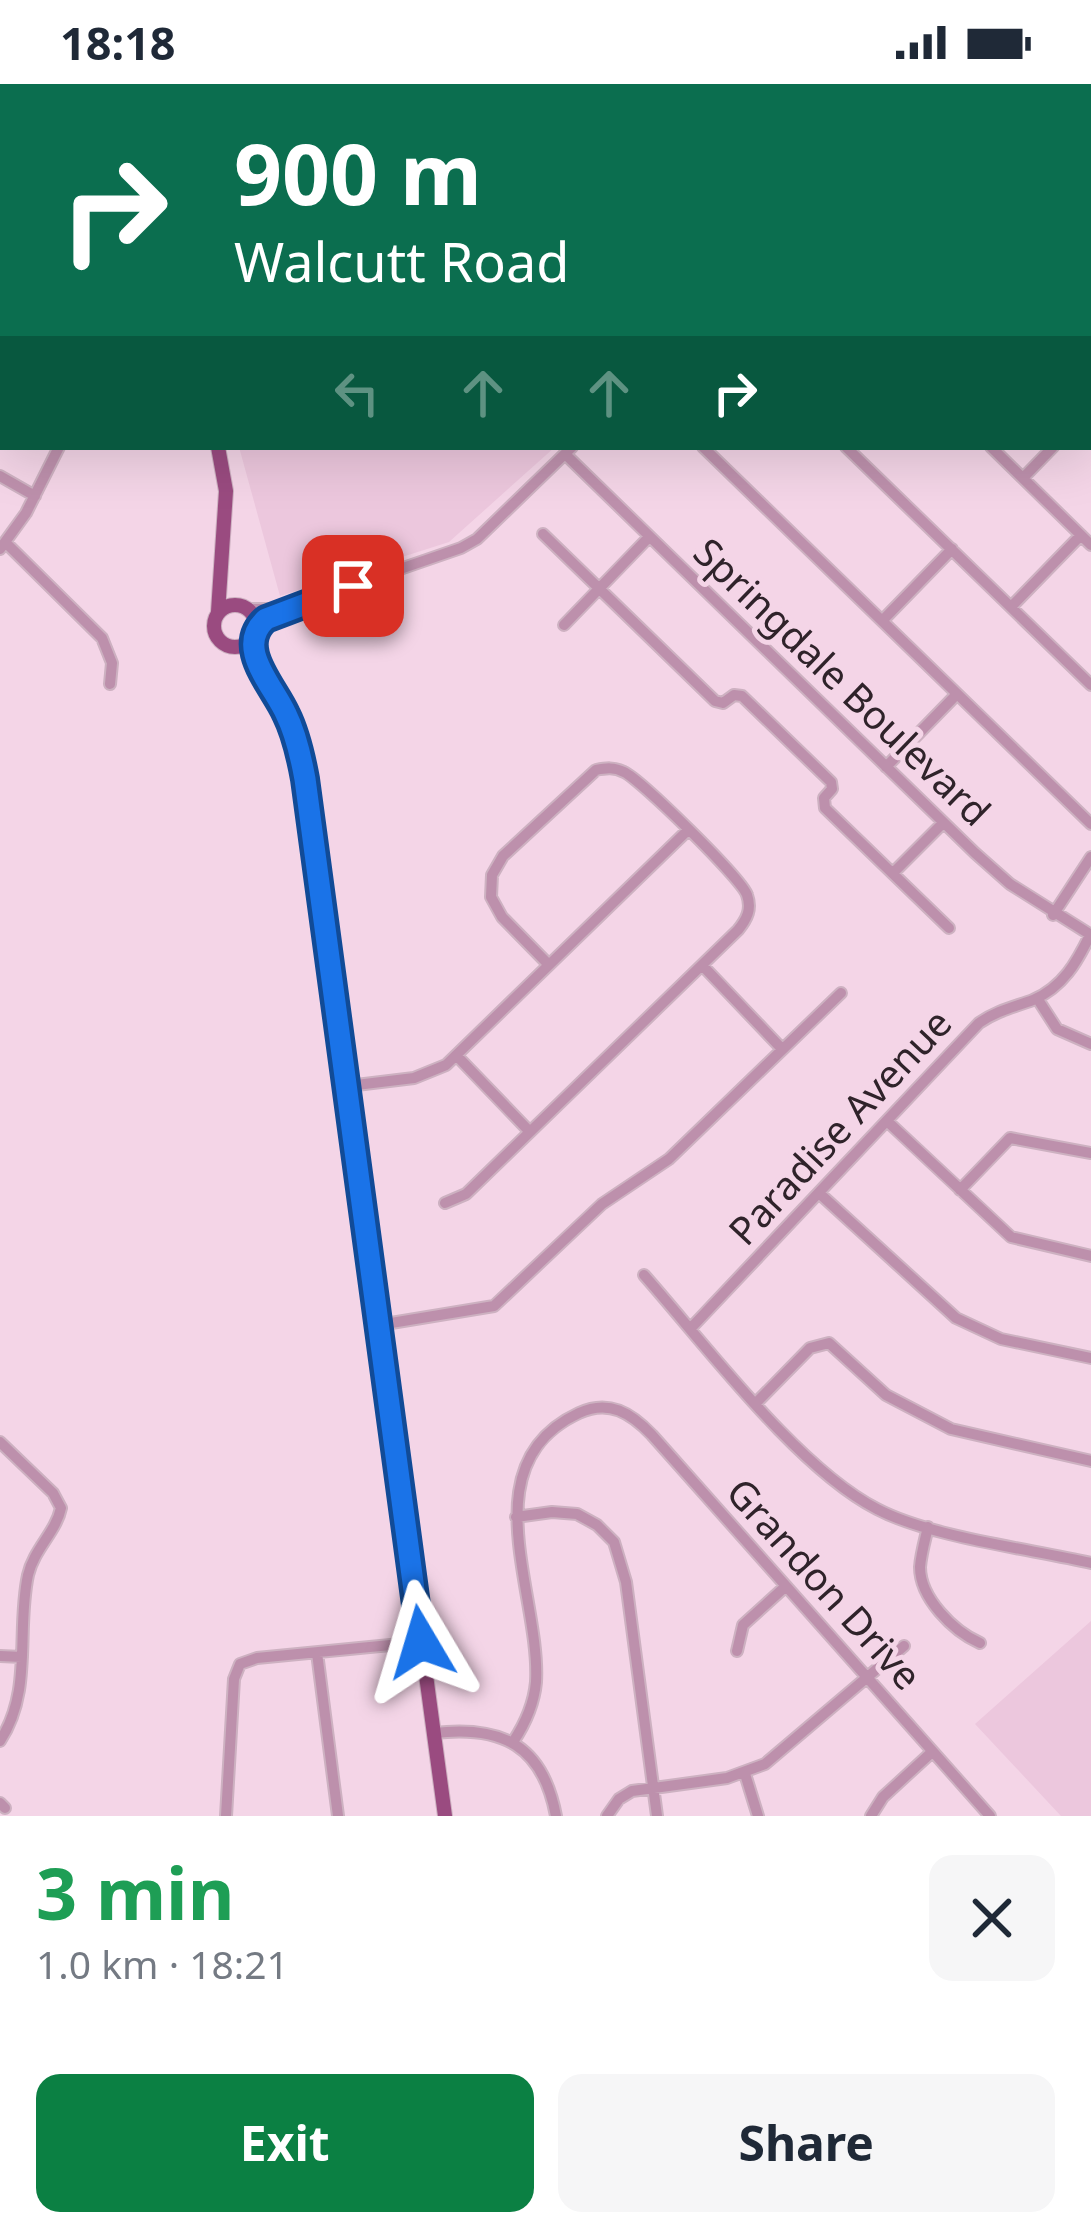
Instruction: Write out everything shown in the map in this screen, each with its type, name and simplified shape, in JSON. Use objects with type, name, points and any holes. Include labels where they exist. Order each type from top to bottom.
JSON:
[{"type":"main road","points":[[219,450],[226,490],[214,631],[264,676]]},
{"type":"main road","points":[[220,560],[255,631],[254,653],[286,713],[300,754],[445,1816]]},
{"type":"main road","points":[[218,612],[230,605],[245,607]]},
{"type":"main road","points":[[230,646],[244,645],[255,631]]},
{"type":"street","points":[[58,450],[3,546],[102,638],[109,650],[110,684]]},
{"type":"street","points":[[706,450],[1091,824]]},
{"type":"street","points":[[849,450],[1091,685]]},
{"type":"street","points":[[994,450],[1091,545]]},
{"type":"street","points":[[1023,478],[1050,450]]},
{"type":"street","points":[[255,631],[290,607],[461,548],[569,451]]},
{"type":"street","name":"Springdale Boulevard","points":[[569,451],[649,537],[943,823],[1010,884],[1090,935]]},
{"type":"street","points":[[0,476],[35,496]]},
{"type":"street","points":[[543,534],[716,701],[723,704],[734,695],[742,696],[816,767],[832,784],[824,798],[826,808],[949,928]]},
{"type":"street","points":[[1011,607],[1081,536]]},
{"type":"street","points":[[564,625],[649,537]]},
{"type":"street","points":[[882,621],[952,549]]},
{"type":"street","points":[[245,607],[290,607]]},
{"type":"street","points":[[886,767],[957,694]]},
{"type":"street","points":[[445,1203],[466,1194],[742,926],[749,906],[744,888],[633,777],[609,767],[585,777],[503,856],[491,875],[491,898],[502,917],[549,965]]},
{"type":"street","points":[[893,873],[943,823]]},
{"type":"street","points":[[348,1086],[414,1078],[446,1065],[687,831]]},
{"type":"street","points":[[1054,915],[1091,857]]},
{"type":"street","name":"Paradise Avenue","points":[[691,1328],[979,1023],[992,1013],[1037,998],[1076,964],[1090,935]]},
{"type":"street","points":[[702,965],[782,1049]]},
{"type":"street","points":[[379,1325],[494,1306],[602,1204],[668,1159],[842,993]]},
{"type":"street","points":[[1037,998],[1057,1030],[1091,1045]]},
{"type":"street","points":[[457,1056],[530,1132]]},
{"type":"street","points":[[887,1121],[1011,1237],[1091,1256]]},
{"type":"street","points":[[960,1190],[1010,1138],[1091,1153]]},
{"type":"street","points":[[819,1193],[956,1318],[1001,1339],[1091,1358]]},
{"type":"street","points":[[644,1275],[806,1457],[874,1508],[928,1527],[1091,1563]]},
{"type":"street","points":[[757,1402],[810,1348],[829,1343],[886,1395],[950,1429],[1091,1461]]},
{"type":"street","name":"Grandon Drive","points":[[515,1517],[519,1485],[542,1444],[573,1416],[604,1407],[623,1411],[640,1423],[990,1816]]},
{"type":"street","points":[[0,1442],[58,1500],[60,1517],[37,1550],[28,1577],[18,1702],[0,1741]]},
{"type":"street","points":[[513,1742],[530,1711],[536,1682],[515,1517],[577,1514],[614,1542],[626,1582],[657,1816]]},
{"type":"street","points":[[928,1527],[920,1568],[926,1592],[956,1628],[980,1643]]},
{"type":"street","points":[[737,1651],[742,1625],[786,1586]]},
{"type":"street","points":[[226,1816],[234,1679],[240,1664],[421,1642]]},
{"type":"street","points":[[607,1816],[626,1794],[745,1774],[777,1758],[904,1646]]},
{"type":"street","points":[[317,1653],[338,1816]]},
{"type":"street","points":[[0,1656],[22,1657]]},
{"type":"street","points":[[434,1733],[488,1732],[513,1742],[546,1778],[556,1816]]},
{"type":"street","points":[[871,1816],[883,1797],[932,1752]]},
{"type":"street","points":[[745,1774],[758,1816]]},
{"type":"shaded area","points":[[240,450],[552,450],[449,542],[280,596]]},
{"type":"shaded area","points":[[1091,1621],[1091,1816],[1061,1816],[975,1724]]},
{"type":"route","points":[[353,586],[266,619],[256,627],[253,648],[286,713],[305,779],[421,1642]]}]
